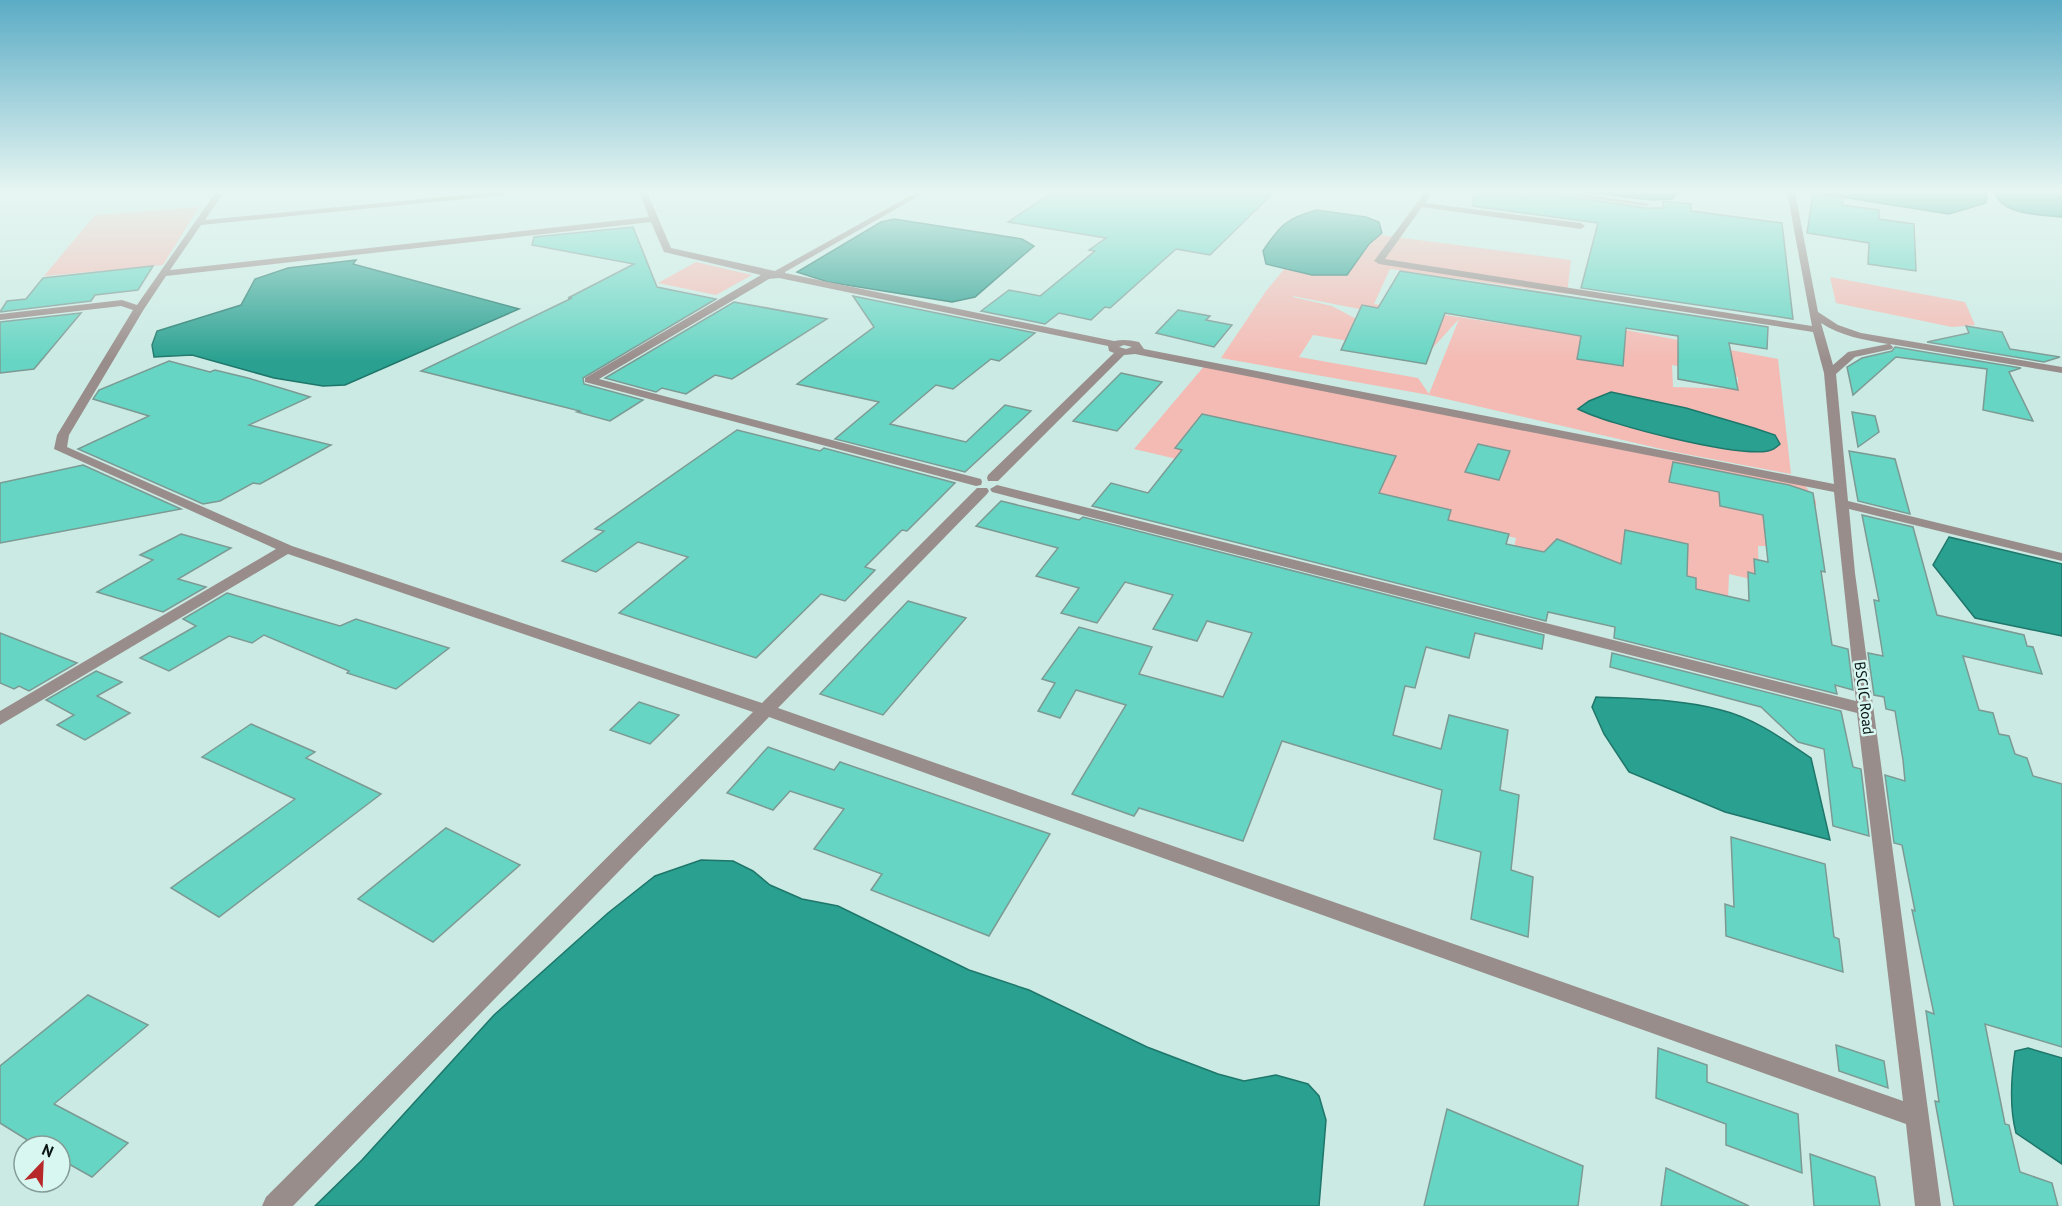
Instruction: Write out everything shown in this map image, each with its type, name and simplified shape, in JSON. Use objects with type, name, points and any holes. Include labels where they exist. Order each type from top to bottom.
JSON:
[{"type":"street","points":[[181,248],[139,309],[63,435],[60,449],[287,549],[765,710],[1917,1117]]},
{"type":"street","points":[[163,274],[393,248]]},
{"type":"street","points":[[666,248],[773,274],[1118,348]]},
{"type":"street","points":[[820,248],[589,380],[987,485],[1865,709]]},
{"type":"street","points":[[1388,248],[1379,261],[1815,321],[1859,336],[2062,370]]},
{"type":"street","name":"BSCIC Road","points":[[1801,248],[1815,321],[1830,374],[1865,709],[1928,1206]]},
{"type":"street","points":[[0,317],[122,303],[139,309]]},
{"type":"street","points":[[275,1206],[987,485],[1118,348],[1130,342],[1138,346],[1137,351],[1841,496],[2062,557]]},
{"type":"street","points":[[1830,374],[1852,354],[1871,348],[1913,346]]},
{"type":"street","points":[[0,718],[287,549]]},
{"type":"shaded area","points":[[67,248],[173,248],[163,265],[44,276]]},
{"type":"shaded area","points":[[837,248],[1031,248],[975,297],[952,302],[828,282],[797,272]]},
{"type":"shaded area","points":[[1265,248],[1366,248],[1347,275],[1312,275],[1266,264],[1263,251]]},
{"type":"shaded area","points":[[1301,248],[1482,248],[1571,260],[1567,294],[1390,269],[1374,304],[1569,334],[1573,320],[1778,359],[1791,474],[1670,451],[1429,395],[1221,358],[1266,291]],"holes":[[[1293,296],[1390,315],[1383,333],[1332,306]],[[1459,319],[1429,394],[1418,378],[1299,357],[1313,335],[1427,354]],[[1672,365],[1738,377],[1738,389],[1673,387]]]},
{"type":"shaded area","points":[[356,260],[353,264],[519,309],[345,385],[323,386],[274,378],[192,355],[154,357],[152,345],[157,331],[241,305],[255,279],[288,268]]},
{"type":"shaded area","points":[[696,262],[752,275],[716,295],[658,283]]},
{"type":"shaded area","points":[[1830,277],[1965,302],[1975,325],[1952,327],[1836,303]]},
{"type":"shaded area","points":[[1206,364],[1804,484],[1816,501],[1816,524],[1771,546],[1758,546],[1759,581],[1729,574],[1728,599],[1514,548],[1516,538],[1134,449]]},
{"type":"shaded area","points":[[1611,392],[1686,408],[1754,428],[1775,435],[1780,444],[1770,451],[1752,452],[1702,445],[1643,431],[1593,416],[1578,409],[1589,401]]},
{"type":"shaded area","points":[[1949,537],[2062,564],[2062,636],[1975,618],[1933,565]]},
{"type":"shaded area","points":[[1596,697],[1659,700],[1706,706],[1745,718],[1779,737],[1811,758],[1830,840],[1725,812],[1629,772],[1604,734],[1592,707]]},
{"type":"shaded area","points":[[701,860],[733,861],[753,871],[770,885],[802,899],[838,906],[969,970],[1029,990],[1147,1047],[1218,1074],[1244,1081],[1276,1075],[1308,1084],[1319,1096],[1326,1120],[1319,1206],[315,1206],[362,1160],[494,1015],[608,913],[655,876]]},
{"type":"shaded area","points":[[2028,1048],[2062,1058],[2062,1164],[2016,1133],[2012,1113],[2012,1071],[2015,1051]]},
{"type":"building","points":[[550,248],[642,248],[657,287],[716,299],[583,378],[584,384],[643,400],[610,421],[577,412],[580,411],[421,371],[572,298],[568,298],[634,264]]},
{"type":"building","points":[[1217,248],[1210,255],[1176,249],[1110,308],[1105,307],[1091,320],[1059,313],[1045,324],[981,311],[1009,290],[1040,296],[1095,251],[1089,250]]},
{"type":"building","points":[[1591,248],[1785,248],[1793,319],[1581,288]]},
{"type":"building","points":[[1869,248],[1915,248],[1916,271],[1868,264]]},
{"type":"building","points":[[153,266],[138,290],[95,295],[91,301],[0,312],[7,301],[26,299],[43,278]]},
{"type":"building","points":[[1400,271],[1768,327],[1767,349],[1729,343],[1738,390],[1678,379],[1678,336],[1626,328],[1623,366],[1577,359],[1581,336],[1445,313],[1426,364],[1341,350],[1362,305],[1378,308]]},
{"type":"building","points":[[853,296],[1035,333],[999,361],[991,359],[953,389],[936,385],[890,424],[966,442],[1005,405],[1031,411],[965,472],[835,439],[879,402],[797,384],[874,327]]},
{"type":"building","points":[[734,302],[827,319],[732,379],[715,375],[686,394],[662,388],[656,392],[605,378]]},
{"type":"building","points":[[1178,310],[1210,316],[1206,320],[1232,325],[1214,347],[1156,333]]},
{"type":"building","points":[[81,313],[34,369],[0,373],[0,322]]},
{"type":"building","points":[[1966,326],[2002,332],[2010,349],[2060,357],[2044,362],[1927,342],[1969,333]]},
{"type":"building","points":[[1895,347],[2021,368],[2009,372],[2033,421],[1983,410],[1987,369],[1896,357],[1853,395],[1847,367],[1862,358],[1892,351]]},
{"type":"building","points":[[169,361],[210,372],[215,370],[248,378],[310,397],[249,425],[331,445],[260,484],[253,483],[220,501],[203,504],[78,449],[149,416],[93,399],[99,390]]},
{"type":"building","points":[[1121,373],[1162,382],[1117,431],[1073,421]]},
{"type":"building","points":[[1852,412],[1875,416],[1879,432],[1858,447]]},
{"type":"building","points":[[1202,414],[1396,456],[1379,493],[1451,510],[1448,520],[1509,534],[1506,544],[1544,552],[1557,539],[1621,564],[1625,530],[1688,544],[1687,576],[1696,578],[1696,589],[1749,601],[1748,572],[1755,574],[1754,559],[1768,562],[1763,515],[1720,506],[1719,492],[1669,482],[1673,462],[1789,485],[1813,493],[1825,572],[1821,571],[1832,645],[1848,649],[1853,690],[1835,685],[1837,694],[1614,638],[1615,627],[1548,612],[1546,621],[1092,506],[1111,483],[1148,493],[1182,450],[1175,448]]},
{"type":"building","points":[[737,430],[820,451],[824,448],[955,483],[907,531],[902,530],[865,567],[875,570],[845,601],[821,594],[756,658],[619,613],[688,557],[638,542],[596,572],[562,561],[604,531],[595,529]]},
{"type":"building","points":[[1478,444],[1510,451],[1499,480],[1465,472]]},
{"type":"building","points":[[1849,451],[1895,459],[1910,514],[1858,501]]},
{"type":"building","points":[[83,465],[181,509],[0,543],[0,483]]},
{"type":"building","points":[[1001,501],[1079,520],[1083,517],[1544,635],[1542,649],[1475,633],[1469,658],[1426,647],[1415,688],[1405,686],[1393,735],[1441,749],[1449,715],[1508,730],[1500,790],[1519,795],[1511,870],[1533,877],[1528,937],[1471,919],[1481,852],[1434,839],[1442,790],[1282,741],[1243,841],[1139,808],[1134,816],[1072,794],[1126,705],[1076,690],[1060,718],[1038,711],[1055,683],[1042,679],[1079,627],[1152,647],[1139,674],[1223,697],[1252,633],[1207,621],[1197,641],[1153,629],[1173,595],[1125,582],[1097,623],[1061,613],[1079,588],[1036,576],[1058,548],[976,526]]},
{"type":"building","points":[[1862,515],[1913,527],[1937,615],[2024,635],[2027,646],[2033,647],[2042,674],[1963,656],[1979,710],[1993,713],[1999,734],[2009,736],[2015,754],[2027,758],[2033,776],[2062,784],[2062,1047],[1985,1024],[2005,1124],[2009,1125],[2020,1172],[2052,1183],[2058,1206],[1954,1206],[1935,1101],[1939,1102],[1926,1011],[1934,1014],[1912,910],[1915,911],[1902,845],[1894,843],[1885,775],[1905,781],[1903,760],[1895,711],[1886,709],[1884,697],[1874,695],[1868,653],[1883,656],[1874,600],[1879,601]]},
{"type":"building","points":[[181,534],[231,548],[178,579],[206,587],[163,612],[97,592],[153,560],[140,555]]},
{"type":"building","points":[[227,593],[340,626],[356,619],[449,648],[396,689],[347,673],[349,671],[264,635],[252,643],[229,636],[169,671],[140,658],[196,626],[183,619]]},
{"type":"building","points":[[908,601],[966,618],[883,715],[820,694]]},
{"type":"building","points":[[0,633],[77,663],[29,691],[19,686],[14,689],[0,683]]},
{"type":"building","points":[[1612,653],[1841,711],[1853,767],[1861,769],[1869,836],[1833,826],[1824,749],[1798,742],[1761,707],[1610,667]]},
{"type":"building","points":[[96,671],[122,682],[97,696],[130,713],[85,740],[57,725],[74,715],[46,700]]},
{"type":"building","points":[[639,702],[679,715],[650,744],[610,730]]},
{"type":"building","points":[[251,724],[315,752],[306,758],[381,794],[219,917],[171,888],[295,799],[202,757]]},
{"type":"building","points":[[768,747],[834,770],[840,762],[1050,834],[989,936],[871,890],[882,874],[814,849],[844,809],[790,791],[773,810],[727,793]]},
{"type":"building","points":[[446,828],[520,865],[433,942],[358,899]]},
{"type":"building","points":[[1731,837],[1825,864],[1834,937],[1839,939],[1843,972],[1726,936],[1725,904],[1734,907]]},
{"type":"building","points":[[88,995],[148,1025],[54,1104],[128,1143],[92,1177],[72,1166],[72,1134],[18,1134],[0,1123],[0,1066]]},
{"type":"building","points":[[1836,1045],[1884,1061],[1888,1088],[1839,1071]]},
{"type":"building","points":[[1658,1048],[1707,1065],[1707,1082],[1798,1114],[1802,1173],[1726,1145],[1726,1124],[1656,1098]]},
{"type":"building","points":[[1447,1109],[1583,1166],[1578,1206],[1424,1206]]},
{"type":"building","points":[[1810,1154],[1875,1177],[1880,1206],[1814,1206]]},
{"type":"building","points":[[1666,1168],[1749,1206],[1661,1206]]}]
